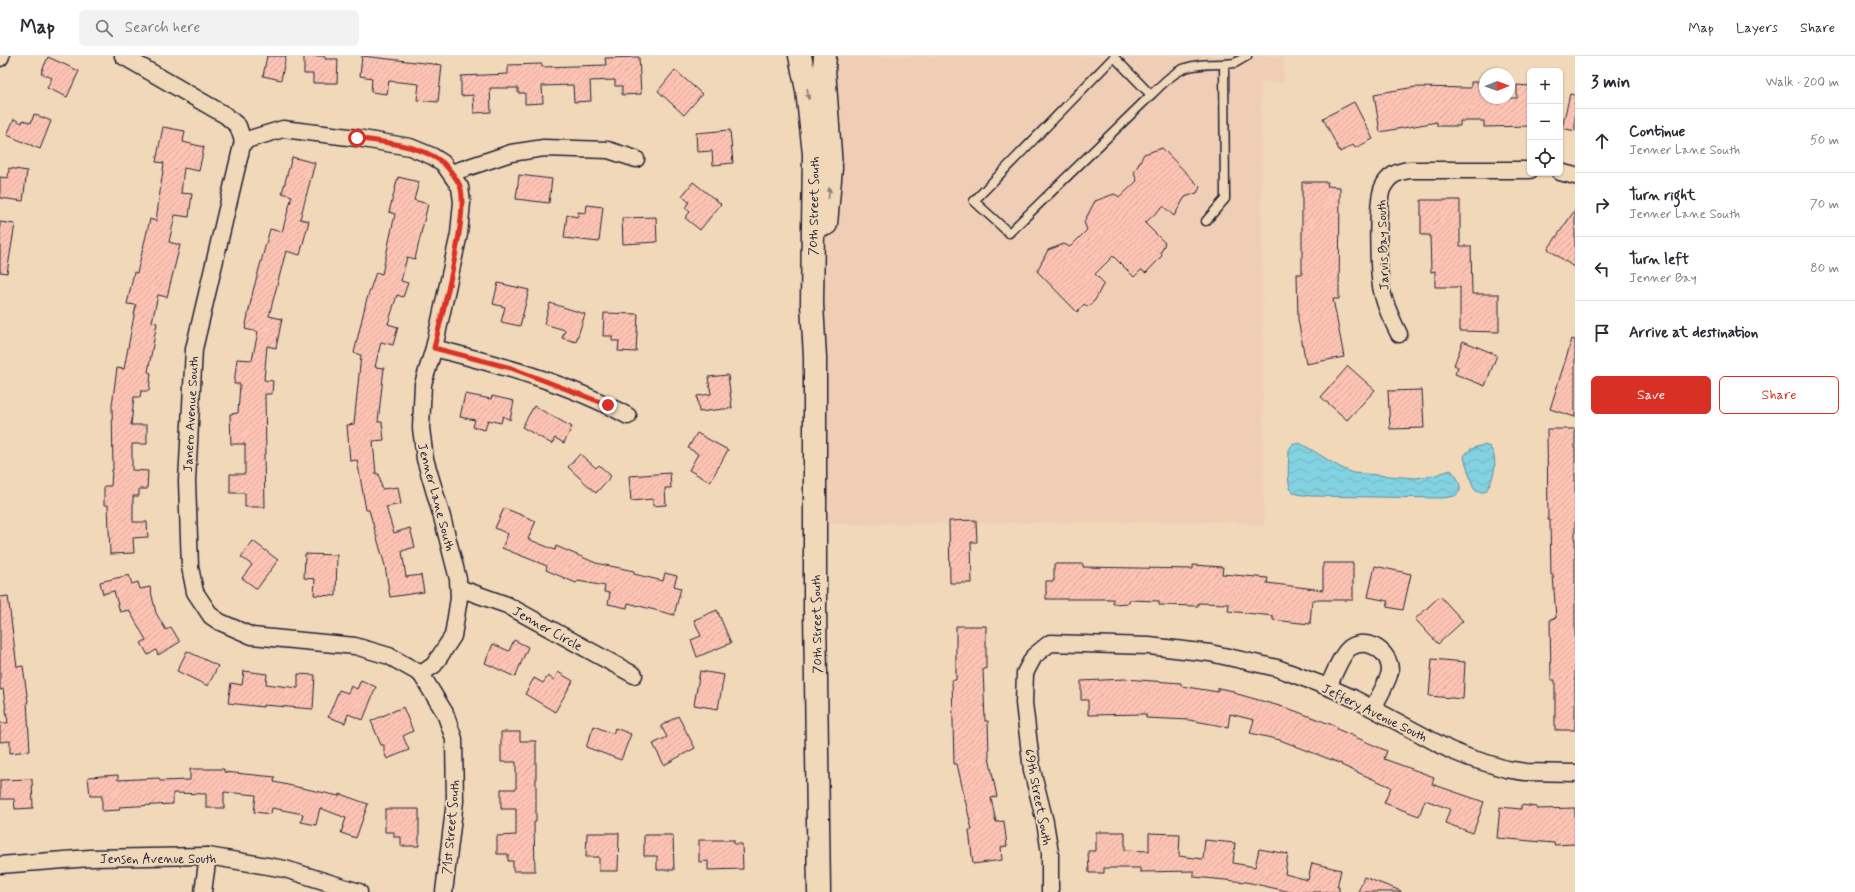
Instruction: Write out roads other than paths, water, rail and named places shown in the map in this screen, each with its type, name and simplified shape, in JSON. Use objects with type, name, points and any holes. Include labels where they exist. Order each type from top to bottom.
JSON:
[{"type":"main road","name":"70th Street South","points":[[800,56],[807,90],[814,154],[812,304],[815,357],[815,602],[819,892]]},
{"type":"main road","name":"70th Street South","points":[[815,357],[831,168],[824,69],[825,56]]},
{"type":"street","points":[[123,56],[225,115],[238,126],[243,141]]},
{"type":"street","name":"Jenner Lane South","points":[[243,141],[283,129],[357,138],[410,147],[432,156],[443,163],[460,187],[462,202],[459,234],[434,348],[423,384],[421,428],[425,459],[458,579],[459,598],[453,636],[434,665],[421,674]]},
{"type":"street","name":"Janero Avenue South","points":[[243,141],[194,349],[187,481],[190,567],[195,592],[211,616],[220,622],[252,636],[355,646],[388,656],[421,674]]},
{"type":"street","points":[[451,173],[511,153],[544,148],[608,150],[636,159]]},
{"type":"street","name":"Jarvis Bay South","points":[[1399,334],[1386,304],[1380,278],[1379,205],[1381,191],[1386,181],[1395,174],[1410,170],[1527,170]]},
{"type":"street","points":[[1563,173],[1575,176]]},
{"type":"street","points":[[434,348],[511,368],[608,405],[628,416]]},
{"type":"street","name":"Jenner Circle","points":[[459,588],[506,606],[634,675]]},
{"type":"street","name":"Jeffery Avenue South","points":[[1034,656],[1050,643],[1149,646],[1210,653],[1277,668],[1328,687],[1373,708],[1450,750],[1482,762],[1524,772],[1575,773]]},
{"type":"street","points":[[1328,687],[1344,655],[1350,647],[1362,644],[1377,647],[1387,656],[1390,672],[1373,708]]},
{"type":"street","name":"69th Street South","points":[[1034,656],[1025,673],[1024,703],[1032,770],[1045,822],[1050,853],[1050,892]]},
{"type":"street","name":"71st Street South","points":[[421,674],[445,713],[454,739],[455,801],[444,892]]},
{"type":"street","points":[[203,892],[208,856]]},
{"type":"street","name":"Jensen Avenue South","points":[[0,865],[90,858],[208,856],[285,869],[359,892]]},
{"type":"lane","points":[[1151,95],[1114,57],[974,201],[1009,233],[1151,95],[1172,74],[1185,67],[1199,64],[1224,64],[1235,62],[1247,56]]},
{"type":"lane","points":[[1206,221],[1225,199],[1224,64]]},
{"type":"water","points":[[1299,443],[1313,450],[1339,467],[1353,473],[1415,478],[1432,476],[1451,470],[1459,482],[1460,491],[1455,496],[1443,498],[1310,496],[1298,494],[1290,488],[1288,472],[1289,450],[1292,445]]},
{"type":"water","points":[[1484,445],[1490,447],[1493,452],[1495,464],[1491,481],[1486,491],[1480,492],[1473,487],[1464,457],[1470,450]]}]
